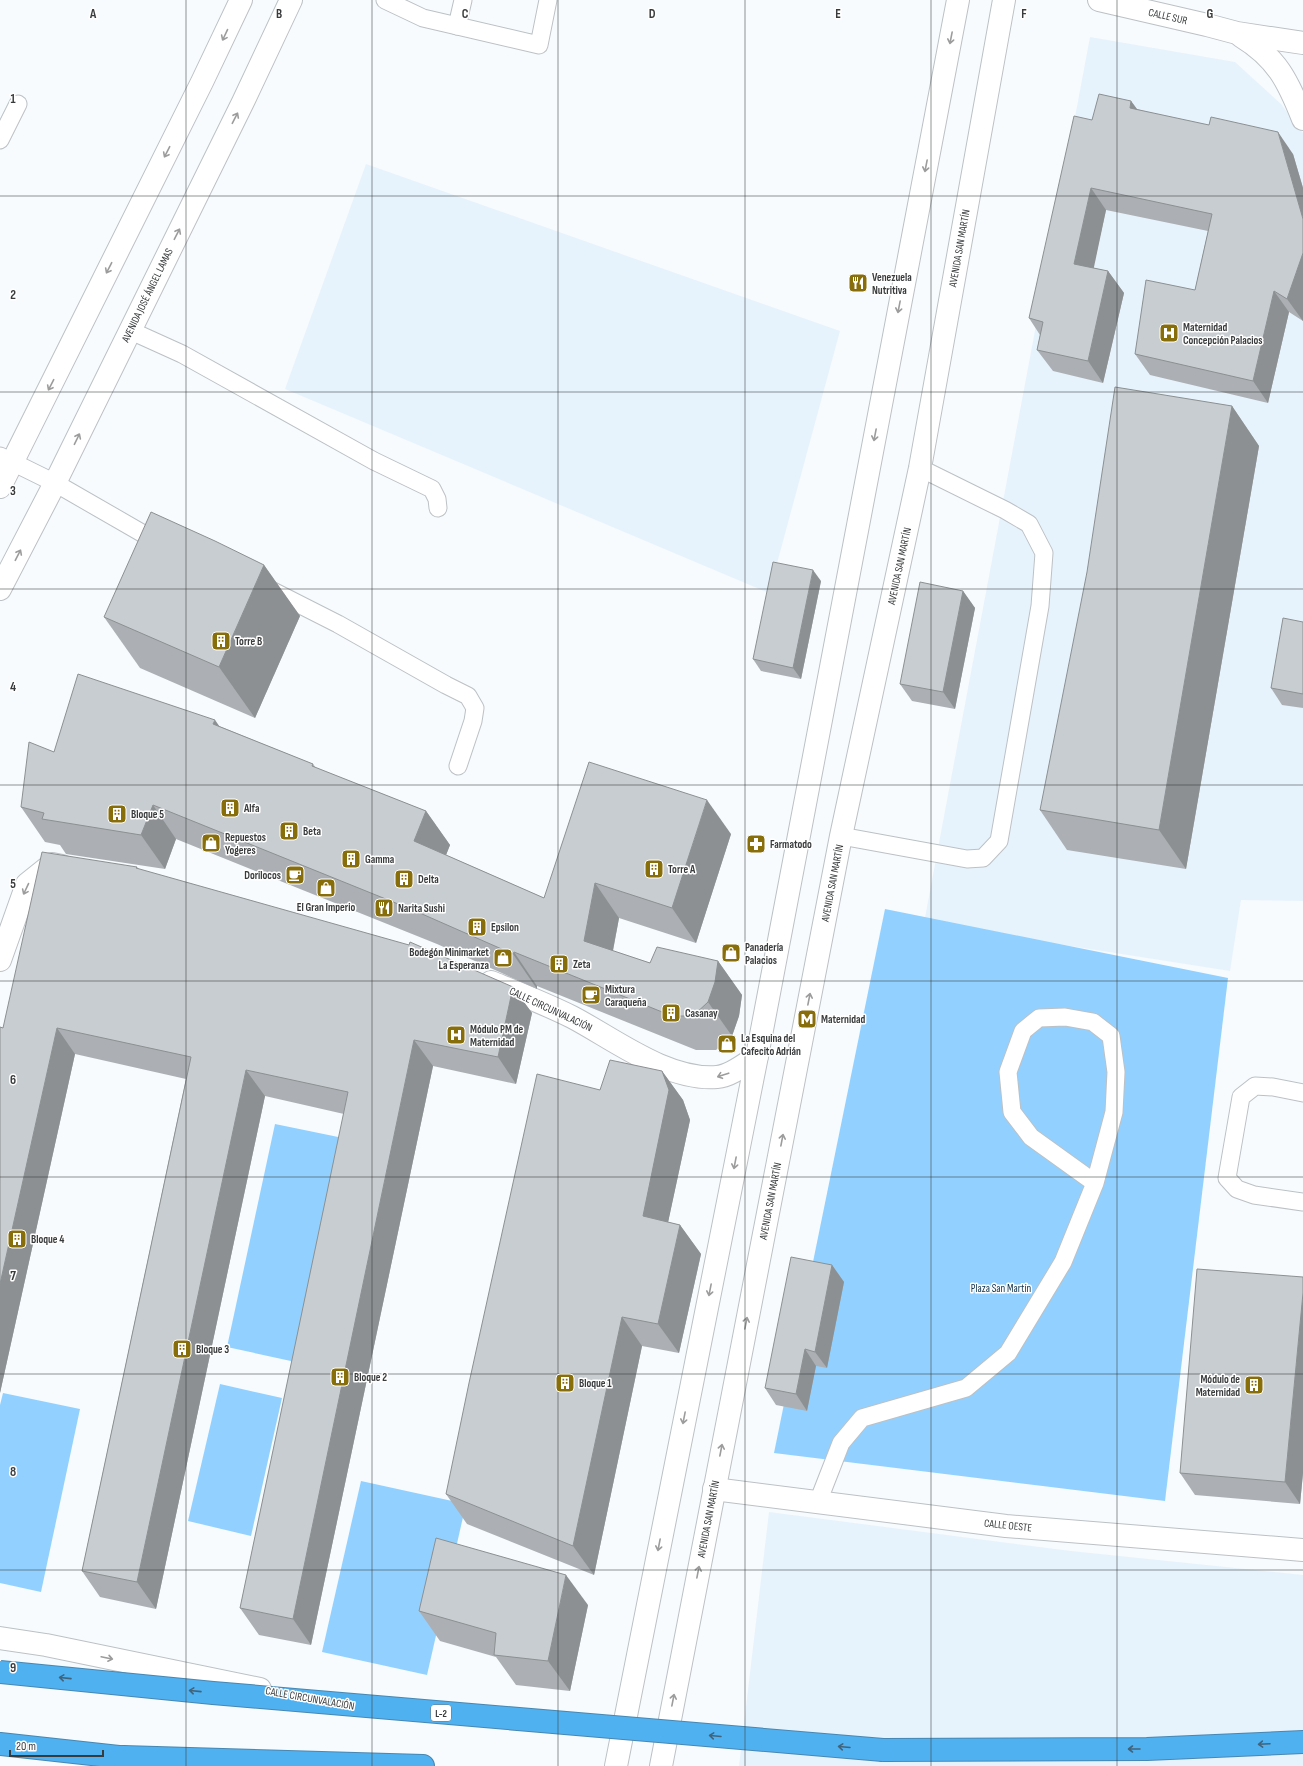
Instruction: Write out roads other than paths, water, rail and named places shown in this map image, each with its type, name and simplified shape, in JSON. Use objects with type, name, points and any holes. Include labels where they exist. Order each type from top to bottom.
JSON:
[{"type":"highway","name":"L-2","points":[[0,1672],[213,1693],[883,1750],[998,1762],[1008,1766]]},
{"type":"highway","points":[[883,1750],[1147,1749],[1303,1742]]},
{"type":"highway","points":[[0,1744],[206,1766]]},
{"type":"highway","points":[[123,1757],[424,1766]]},
{"type":"main road","points":[[0,487],[6,459],[202,82],[241,0]]},
{"type":"main road","name":"AVENIDA JOSÉ ÁNGEL LAMAS","points":[[0,589],[55,483],[129,330],[243,102],[291,0]]},
{"type":"main road","points":[[617,1756],[757,1056],[958,0]]},
{"type":"main road","name":"AVENIDA SAN MARTÍN","points":[[661,1766],[841,836],[920,468],[1004,0]]},
{"type":"main road","name":"CALLE SUR","points":[[1100,0],[1207,25],[1237,34],[1303,43]]},
{"type":"main road","name":"CALLE SUR","points":[[1237,34],[1258,47],[1275,64],[1292,92],[1303,119]]},
{"type":"main road","points":[[0,960],[27,884],[52,864],[83,869]]},
{"type":"main road","name":"CALLE CIRCUNVALACIÓN","points":[[469,972],[571,1017],[660,1066],[693,1076],[718,1077],[735,1071],[757,1056]]},
{"type":"main road","name":"CALLE OESTE","points":[[714,1489],[1006,1526],[1303,1550]]},
{"type":"main road","name":"CALLE CIRCUNVALACIÓN","points":[[0,1638],[46,1645],[329,1704],[601,1732],[617,1756]]},
{"type":"lane","points":[[385,0],[423,18],[539,45],[548,0]]},
{"type":"lane","points":[[457,26],[463,0]]},
{"type":"lane","points":[[0,140],[18,104]]},
{"type":"lane","points":[[129,330],[182,354],[374,461],[432,489],[437,499],[438,508]]},
{"type":"lane","points":[[6,459],[55,483],[143,543],[175,547]]},
{"type":"lane","points":[[841,836],[967,859],[983,858],[999,841],[1040,606],[1044,553],[1029,524],[1005,510],[920,468]]},
{"type":"lane","points":[[253,581],[338,624],[468,696],[475,708],[473,721],[458,766]]},
{"type":"lane","points":[[818,1502],[841,1443],[862,1418],[966,1388],[1008,1353],[1063,1262],[1095,1183],[1114,1112],[1116,1072],[1111,1036],[1092,1022],[1065,1017],[1039,1018],[1023,1031],[1008,1072],[1012,1112],[1031,1137],[1095,1183]]},
{"type":"lane","points":[[1303,1093],[1273,1087],[1255,1086],[1241,1097],[1227,1178],[1237,1189],[1254,1195],[1303,1202]]},
{"type":"place","name":"Venezuela Nutritiva","points":[[858,283]]},
{"type":"place","name":"Maternidad Concepción Palacios","points":[[1169,333]]},
{"type":"place","name":"Torre B","points":[[221,641]]},
{"type":"place","name":"Alfa","points":[[230,808]]},
{"type":"place","name":"Bloque 5","points":[[117,814]]},
{"type":"place","name":"Beta","points":[[289,831]]},
{"type":"place","name":"Repuestos Yogeres","points":[[211,843]]},
{"type":"place","name":"Farmatodo","points":[[756,844]]},
{"type":"place","name":"Gamma","points":[[351,859]]},
{"type":"place","name":"Torre A","points":[[654,869]]},
{"type":"place","name":"Dorilocos","points":[[295,875]]},
{"type":"place","name":"Delta","points":[[404,879]]},
{"type":"place","name":"El Gran Imperio","points":[[326,888]]},
{"type":"place","name":"Narita Sushi","points":[[384,908]]},
{"type":"place","name":"Epsilon","points":[[477,927]]},
{"type":"place","name":"Panadería Palacios","points":[[731,953]]},
{"type":"place","name":"Bodegón Minimarket La Esperanza","points":[[503,958]]},
{"type":"place","name":"Zeta","points":[[559,964]]},
{"type":"place","name":"Mixtura Caraqueña","points":[[591,995]]},
{"type":"place","name":"Casanay","points":[[671,1013]]},
{"type":"place","name":"Maternidad","points":[[807,1019]]},
{"type":"place","name":"Módulo PM de Maternidad","points":[[456,1035]]},
{"type":"place","name":"La Esquina del Cafecito Adrián","points":[[727,1044]]},
{"type":"place","name":"Bloque 4","points":[[17,1239]]},
{"type":"place","name":"Bloque 3","points":[[182,1349]]},
{"type":"place","name":"Bloque 2","points":[[340,1377]]},
{"type":"place","name":"Bloque 1","points":[[565,1383]]},
{"type":"place","name":"Módulo de Maternidad","points":[[1254,1385]]},
{"type":"park label","name":"Plaza San Martín","points":[[1001,1288]]}]
